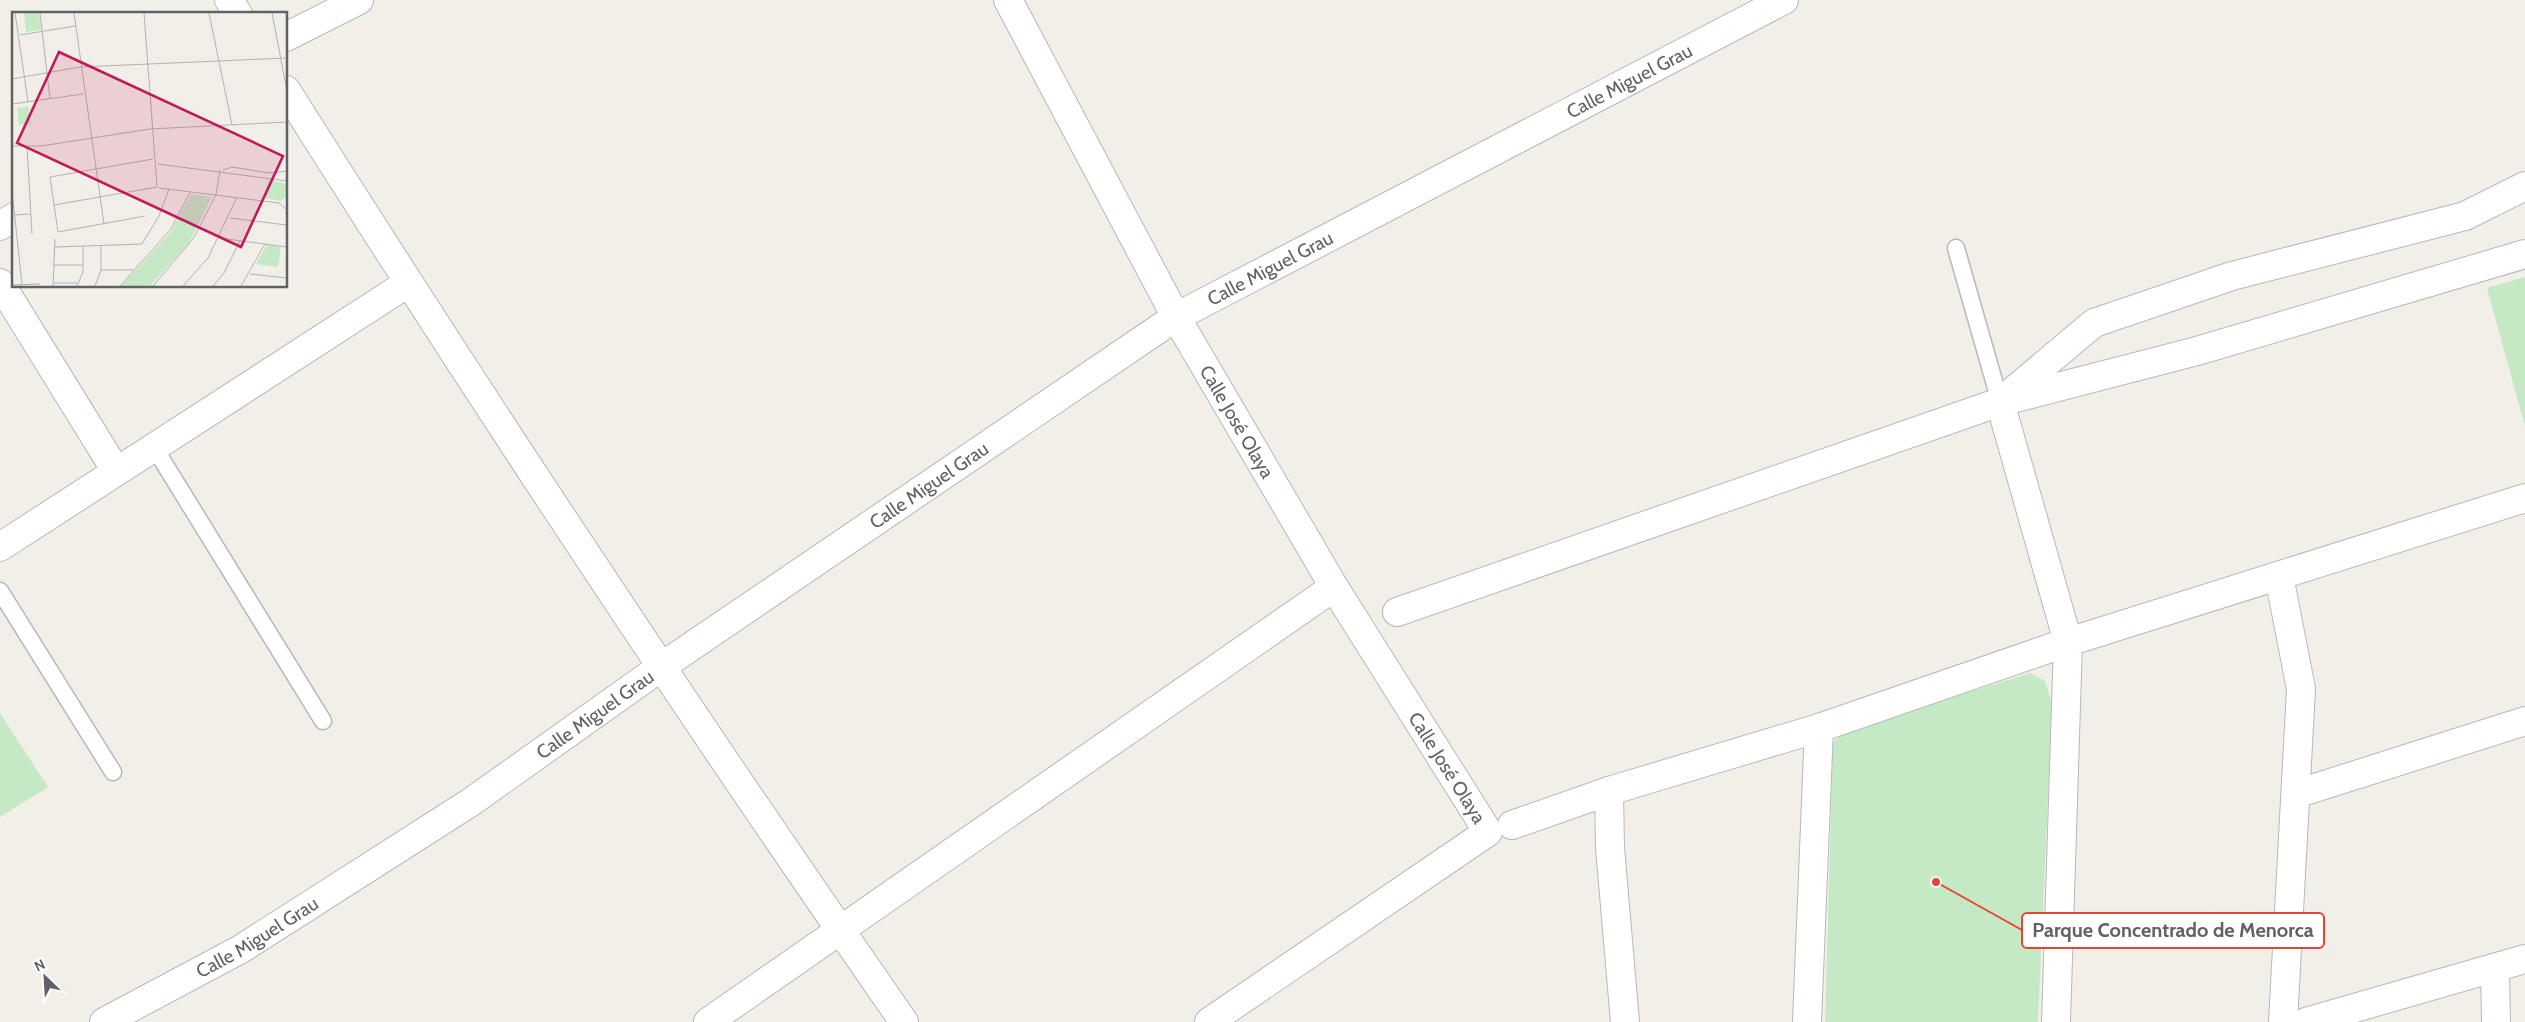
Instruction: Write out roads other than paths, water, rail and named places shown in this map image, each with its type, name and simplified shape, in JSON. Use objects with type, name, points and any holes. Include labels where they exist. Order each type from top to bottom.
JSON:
[{"type":"street","points":[[229,0],[237,12]]},
{"type":"street","points":[[288,36],[359,0]]},
{"type":"street","name":"Calle José Olaya","points":[[1008,0],[1176,317],[1334,587],[1500,828]]},
{"type":"street","name":"Calle Miguel Grau","points":[[112,1021],[241,950],[446,818],[662,667],[1176,317],[1784,0]]},
{"type":"street","points":[[288,93],[408,283],[662,667],[904,1022]]},
{"type":"street","points":[[2000,402],[2094,323],[2232,276],[2465,216],[2525,186]]},
{"type":"street","points":[[0,226],[12,218]]},
{"type":"street","points":[[1396,612],[2000,402],[2197,351],[2525,254]]},
{"type":"street","points":[[0,283],[116,471]]},
{"type":"street","points":[[0,547],[408,283]]},
{"type":"street","points":[[2000,402],[2068,642],[2056,1022]]},
{"type":"street","points":[[1209,1022],[1500,828],[1609,791],[1819,728],[2068,642],[2525,498]]},
{"type":"street","points":[[2279,576],[2301,688],[2283,1022]]},
{"type":"street","points":[[708,1022],[1334,587]]},
{"type":"street","points":[[2296,794],[2525,722]]},
{"type":"street","points":[[1807,1022],[1819,728]]},
{"type":"street","points":[[1609,791],[1610,848],[1625,1022]]},
{"type":"street","points":[[2306,1022],[2525,958]]},
{"type":"street","points":[[2495,968],[2496,1022]]},
{"type":"lane","points":[[1956,248],[2000,402]]},
{"type":"lane","points":[[154,447],[323,721]]},
{"type":"lane","points":[[0,591],[113,772]]},
{"type":"place","name":"Parque Concentrado de Menorca","points":[[1936,882]]}]
